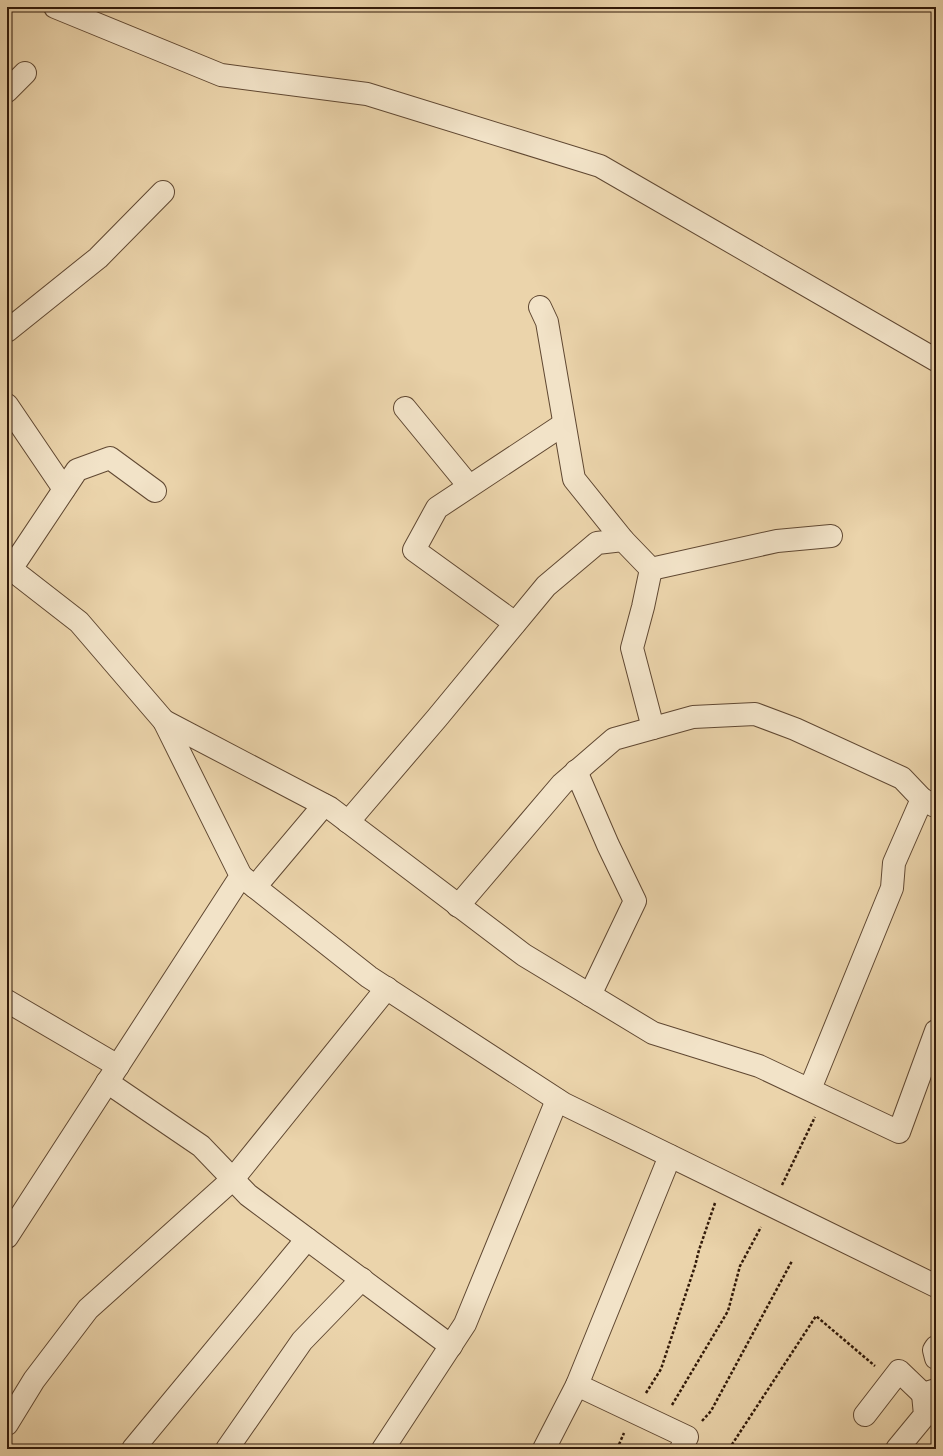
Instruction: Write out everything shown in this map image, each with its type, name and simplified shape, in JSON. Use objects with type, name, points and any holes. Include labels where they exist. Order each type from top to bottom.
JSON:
[{"type":"street","points":[[55,7],[221,75],[367,94],[600,166],[936,360]]},
{"type":"street","points":[[7,91],[25,73]]},
{"type":"street","points":[[7,331],[98,258],[163,192]]},
{"type":"street","points":[[540,307],[547,322],[574,479],[623,540],[650,569]]},
{"type":"street","points":[[7,405],[64,489]]},
{"type":"street","points":[[405,408],[469,486]]},
{"type":"street","points":[[515,623],[414,550],[437,508],[564,424]]},
{"type":"street","points":[[155,491],[110,458],[77,470],[9,567],[79,622],[164,721],[248,881],[369,977],[557,1100],[936,1286]]},
{"type":"street","points":[[650,569],[777,541],[831,536]]},
{"type":"street","points":[[348,822],[437,718],[546,586],[597,543],[623,540]]},
{"type":"street","points":[[650,569],[643,607],[632,648],[653,728]]},
{"type":"street","points":[[458,906],[562,784],[614,739],[693,717],[755,714],[795,729],[902,778],[929,803],[894,864],[892,888],[817,1093]]},
{"type":"street","points":[[164,721],[324,805],[524,955],[653,1033],[759,1066],[900,1132],[936,1031]]},
{"type":"street","points":[[576,771],[608,845],[635,901],[590,995]]},
{"type":"street","points":[[7,1237],[112,1074],[248,881],[324,805]]},
{"type":"street","points":[[7,1424],[34,1380],[88,1309],[233,1179],[387,988]]},
{"type":"street","points":[[7,1001],[112,1074],[200,1146],[248,1195],[451,1346]]},
{"type":"street","points":[[383,1449],[465,1324],[557,1100]]},
{"type":"street","points":[[544,1449],[576,1384],[670,1156]]},
{"type":"street","points":[[133,1449],[307,1239]]},
{"type":"street","points":[[227,1449],[302,1341],[362,1279]]},
{"type":"street","points":[[936,1347],[934,1350],[936,1358]]},
{"type":"street","points":[[865,1415],[899,1371],[930,1392],[925,1416],[896,1449]]},
{"type":"street","points":[[576,1384],[660,1424],[684,1443]]},
{"type":"path","points":[[660,1424],[688,1381],[728,1311],[740,1266],[772,1206],[817,1093]]},
{"type":"path","points":[[634,1412],[661,1369],[696,1266],[698,1250],[722,1182]]},
{"type":"path","points":[[684,1443],[711,1411],[792,1261]]},
{"type":"path","points":[[729,1449],[816,1316],[892,1380]]}]
